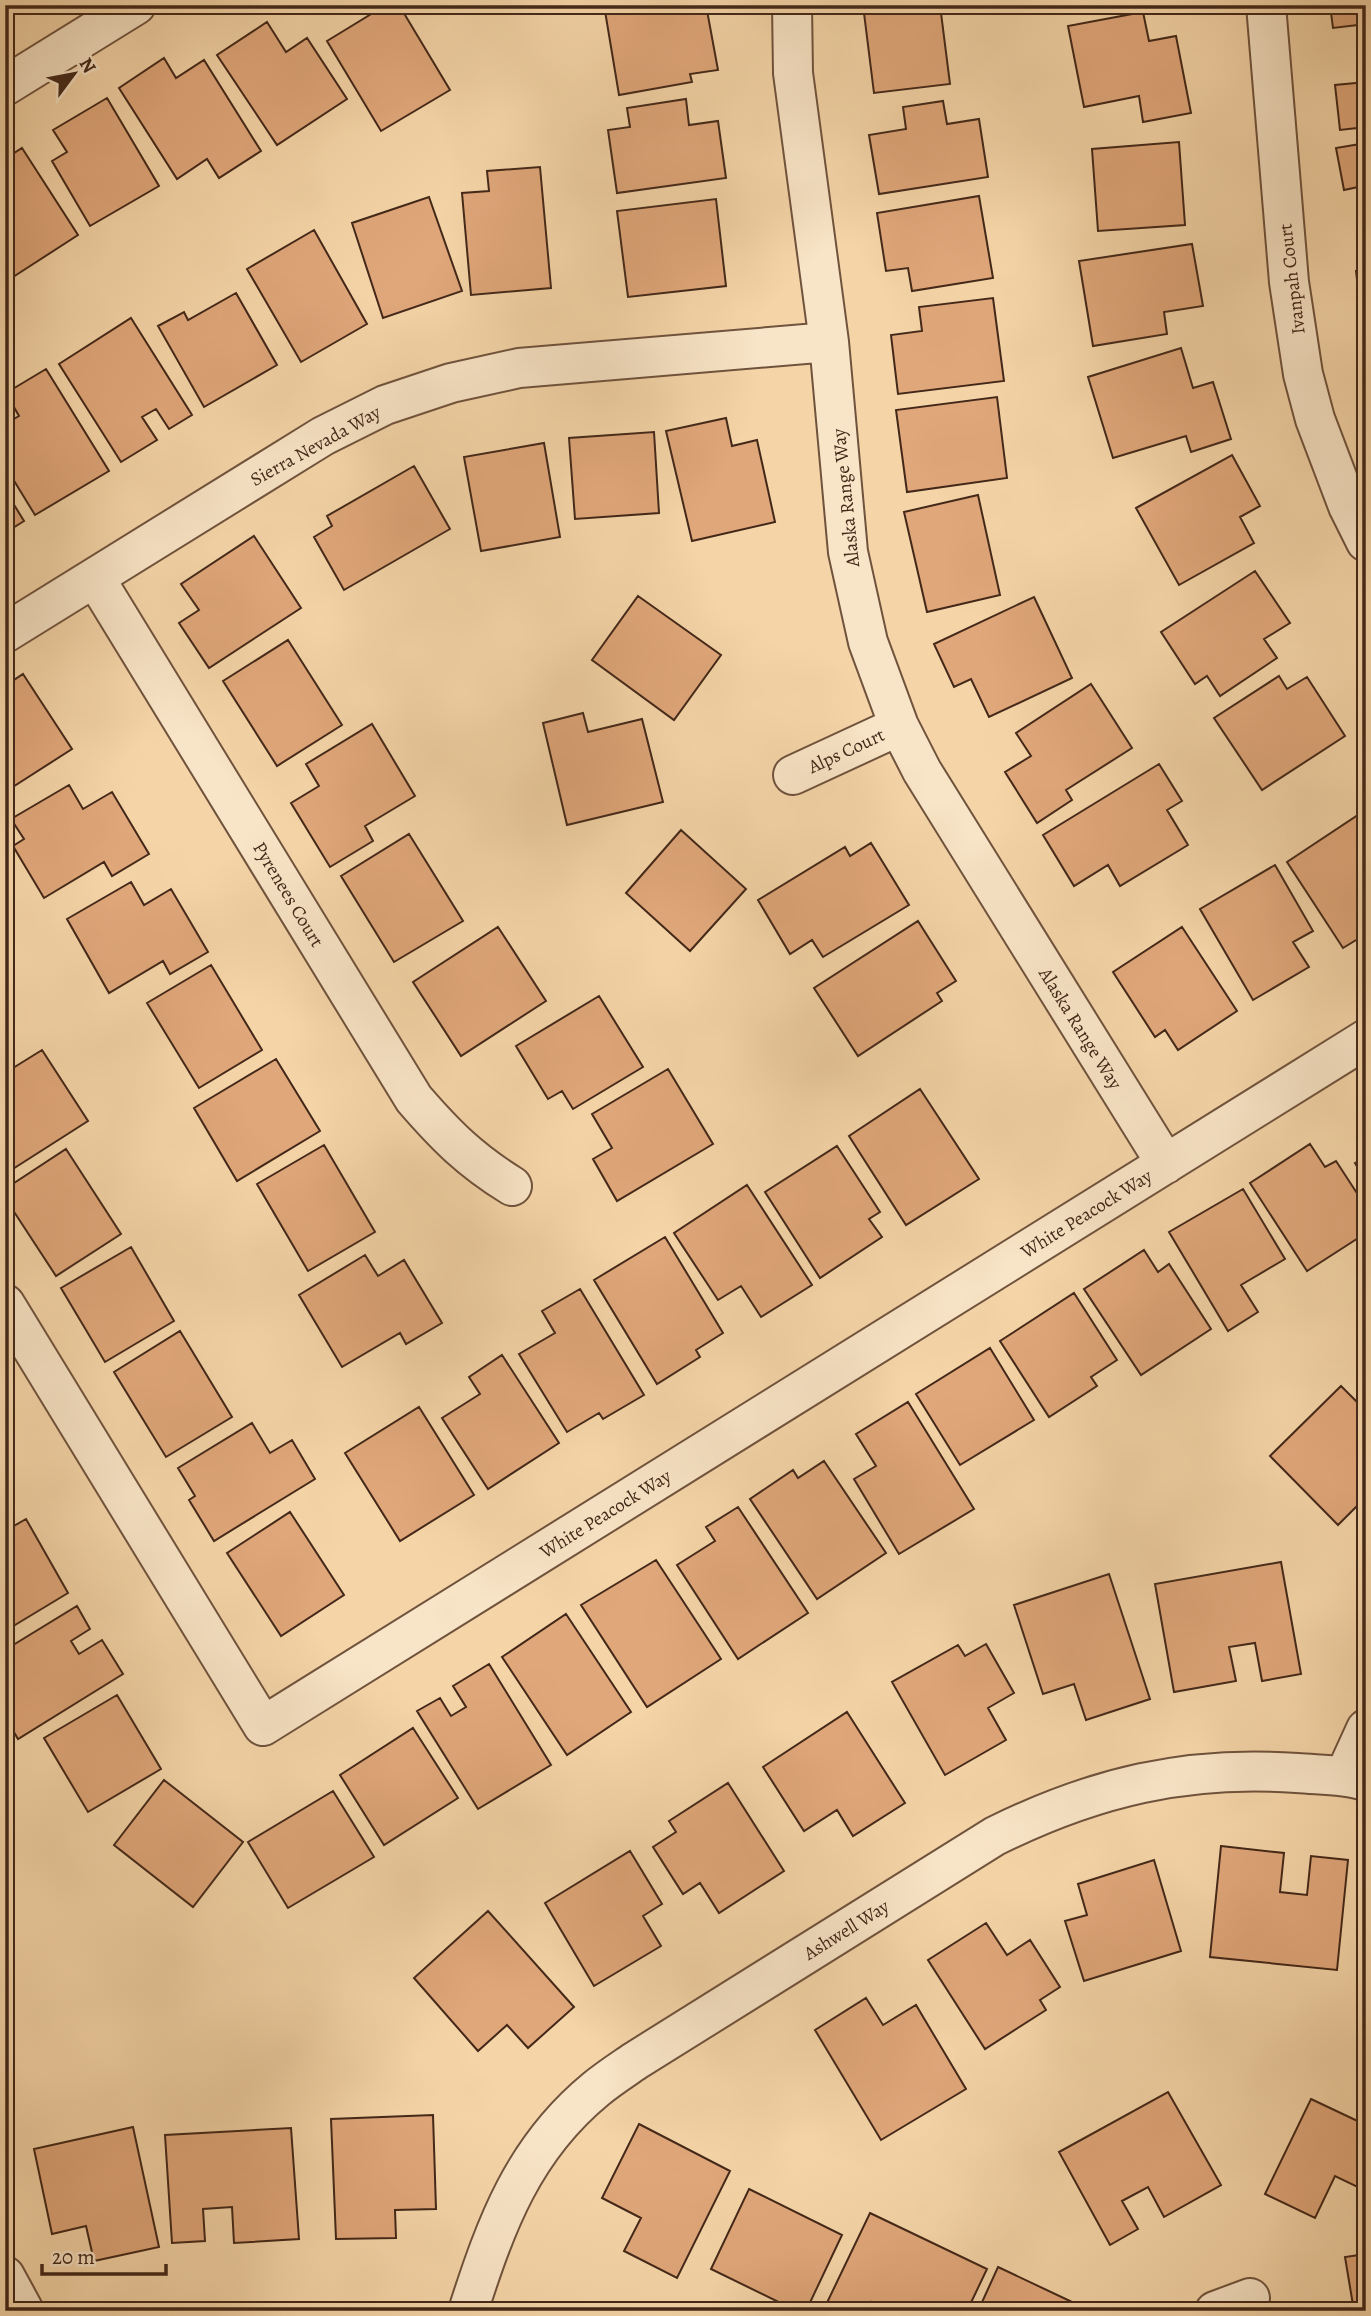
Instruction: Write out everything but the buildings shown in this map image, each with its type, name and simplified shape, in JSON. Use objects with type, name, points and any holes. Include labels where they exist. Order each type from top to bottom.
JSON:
[{"type":"street","points":[[5,86],[136,5]]},
{"type":"street","name":"Alaska Range Way","points":[[792,5],[793,73],[829,342],[848,552],[868,642],[899,726],[922,771],[1166,1164]]},
{"type":"street","name":"Ivanpah Court","points":[[1266,5],[1289,282],[1303,374],[1315,419],[1348,506],[1366,542]]},
{"type":"street","name":"Sierra Nevada Way","points":[[5,634],[323,436],[385,405],[451,383],[519,368],[829,342]]},
{"type":"street","name":"Pyrenees Court","points":[[95,578],[415,1099],[449,1139],[490,1173],[512,1186]]},
{"type":"street","name":"Alps Court","points":[[793,775],[899,726]]},
{"type":"street","name":"White Peacock Way","points":[[5,1304],[263,1726],[1366,1039]]},
{"type":"street","points":[[1355,1778],[1366,1729]]},
{"type":"street","name":"Ashwell Way","points":[[468,2311],[501,2216],[530,2162],[561,2123],[596,2089],[635,2060],[995,1836],[1082,1798],[1127,1785],[1174,1776],[1220,1771],[1355,1778]]},
{"type":"street","points":[[5,2276],[24,2311]]},
{"type":"street","points":[[1215,2311],[1250,2298]]}]
